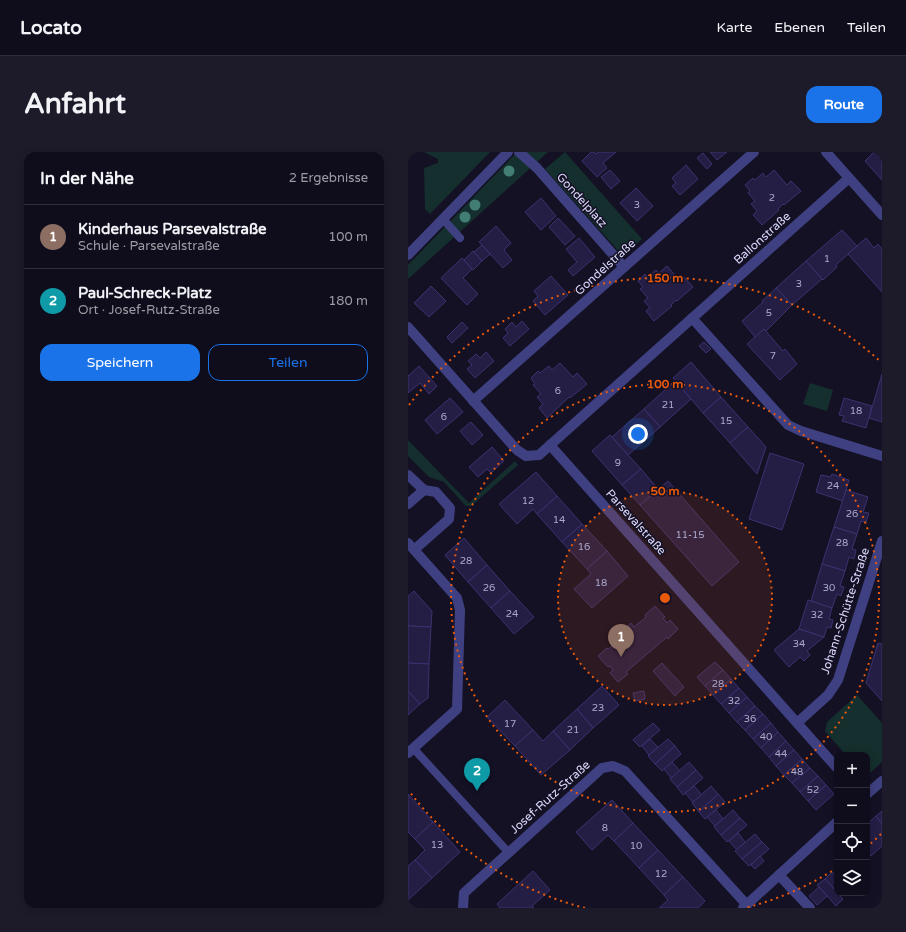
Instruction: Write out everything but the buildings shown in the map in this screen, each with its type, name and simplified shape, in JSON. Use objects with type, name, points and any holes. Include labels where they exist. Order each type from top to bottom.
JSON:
[{"type":"street","points":[[408,255],[508,152]]},
{"type":"street","name":"Gondelplatz","points":[[519,152],[537,168],[624,267]]},
{"type":"street","name":"Gondelstraße","points":[[473,401],[754,152]]},
{"type":"street","points":[[826,152],[881,211]]},
{"type":"street","name":"Ballonstraße","points":[[550,445],[849,178]]},
{"type":"street","points":[[692,318],[783,420],[794,428],[882,456]]},
{"type":"street","points":[[408,327],[517,450],[526,456],[538,455],[550,445]]},
{"type":"street","name":"Parsevalstraße","points":[[550,445],[834,765]]},
{"type":"street","points":[[408,475],[424,490],[436,492],[450,508],[449,519],[411,546],[457,598],[460,610],[457,709],[411,751]]},
{"type":"street","points":[[408,504],[424,490]]},
{"type":"street","name":"Johann-Schütte-Straße","points":[[797,722],[828,695],[838,680],[882,541]]},
{"type":"street","name":"Josef-Rutz-Straße","points":[[463,908],[464,893],[602,768],[613,766],[625,771],[745,906]]},
{"type":"street","points":[[870,791],[882,781]]},
{"type":"street","points":[[745,906],[835,824]]},
{"type":"street","points":[[780,875],[810,908]]},
{"type":"lane","points":[[443,219],[460,238]]},
{"type":"lane","points":[[411,751],[509,853]]},
{"type":"green space","points":[[424,152],[490,152],[430,214],[425,209],[424,168],[438,163],[438,159]]},
{"type":"green space","points":[[517,152],[548,152],[408,279],[408,265]]},
{"type":"green space","points":[[565,152],[642,239],[623,256],[545,169]]},
{"type":"green space","points":[[810,383],[833,390],[827,411],[803,404]]},
{"type":"green space","points":[[408,440],[469,503],[515,461],[518,465],[471,506],[466,506],[444,482],[429,477],[408,456]]},
{"type":"green space","points":[[857,695],[882,723],[882,762],[870,773],[870,752],[843,752],[825,731],[827,722]]},
{"type":"place","name":"Kinderhaus Parsevalstraße","points":[[621,657]]},
{"type":"place","name":"Paul-Schreck-Platz","points":[[477,791]]}]
